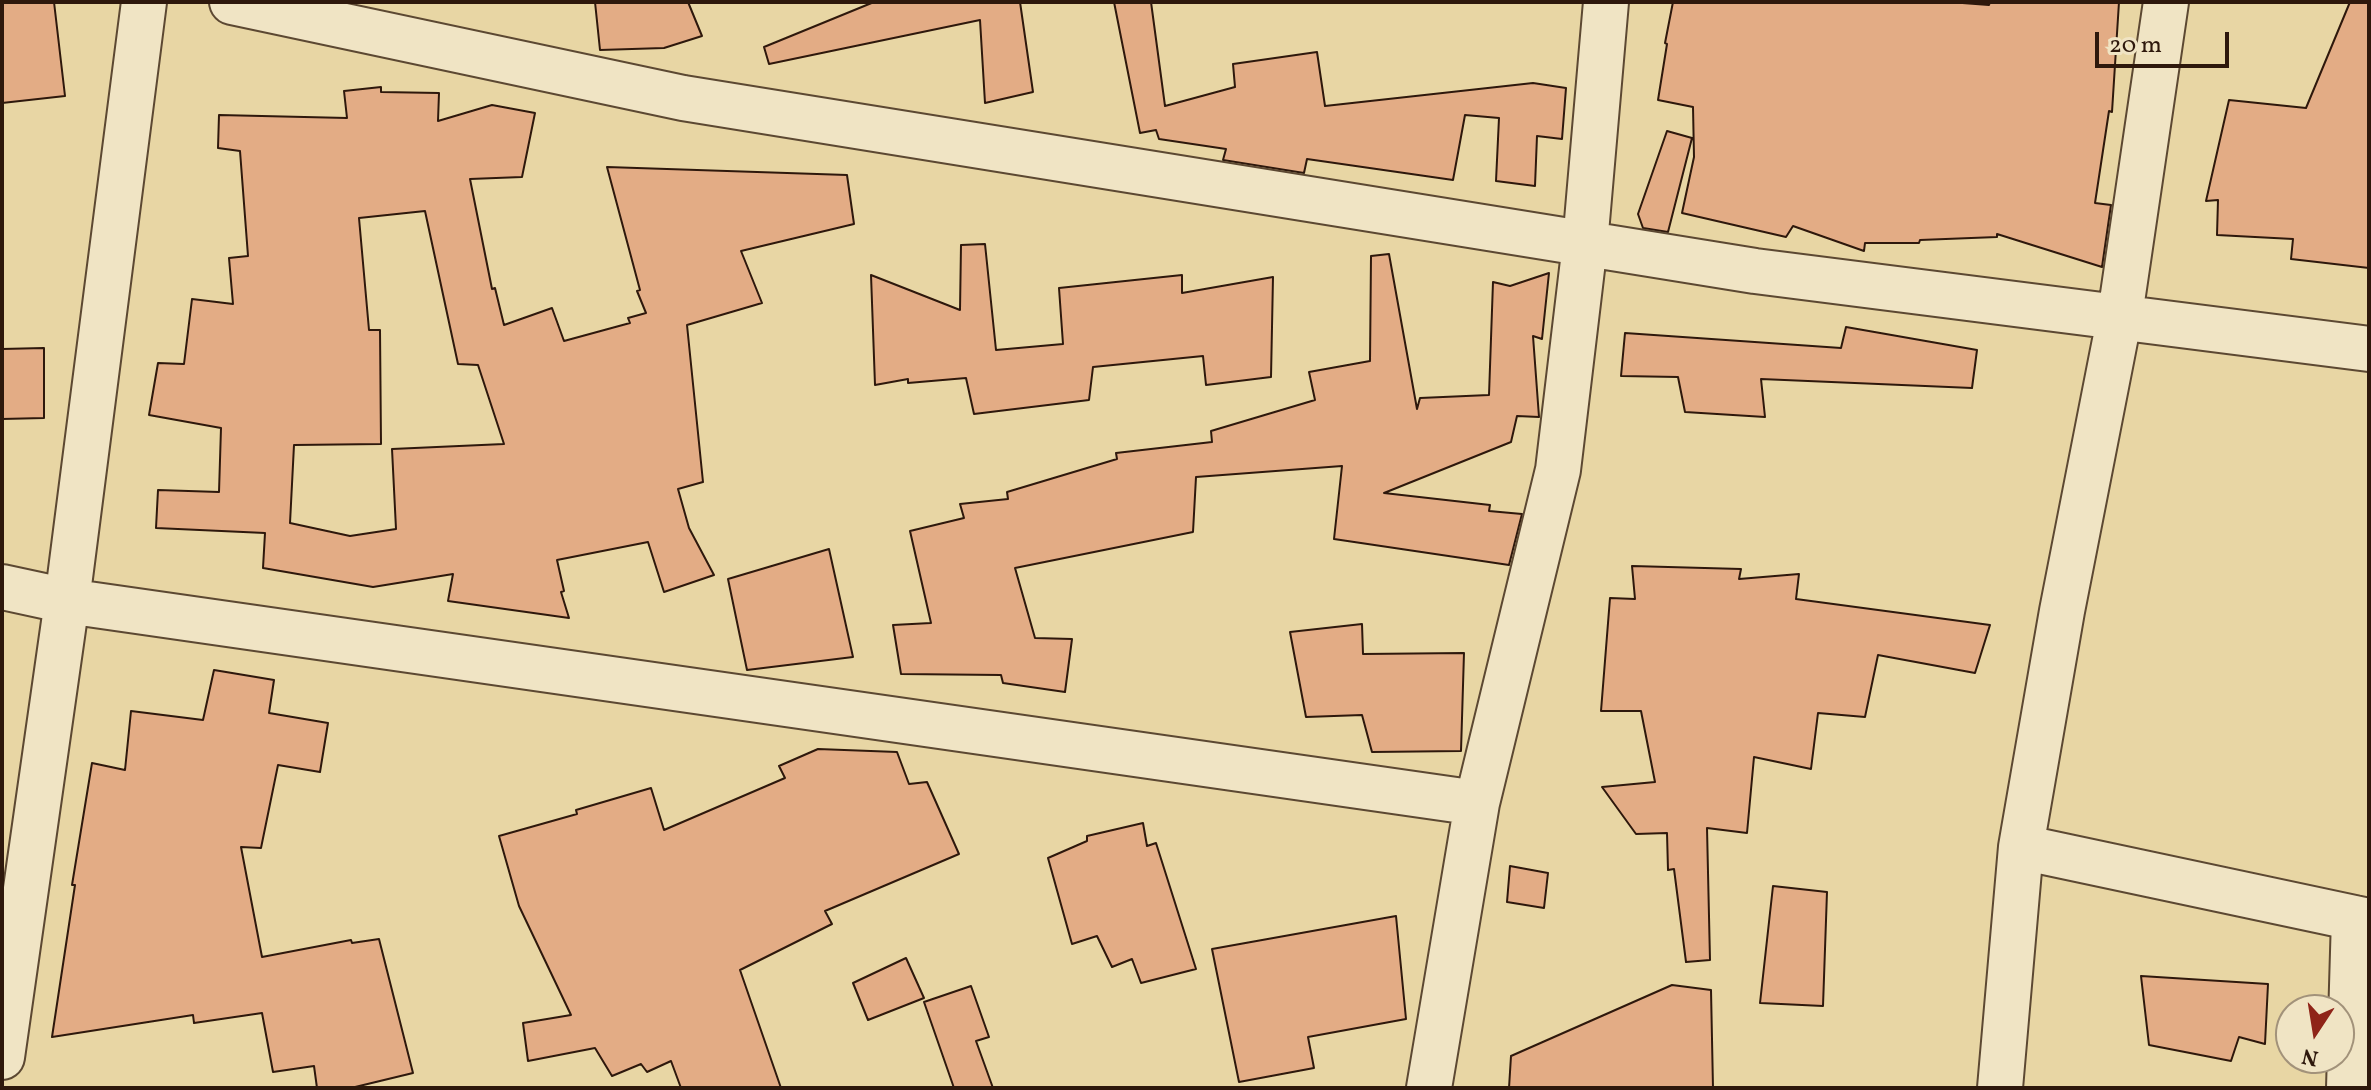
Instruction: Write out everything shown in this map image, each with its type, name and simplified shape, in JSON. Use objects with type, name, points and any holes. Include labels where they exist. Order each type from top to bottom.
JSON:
[{"type":"street","points":[[2,1057],[67,601],[144,2]]},
{"type":"street","points":[[232,2],[683,98],[1755,271],[2369,349]]},
{"type":"street","points":[[1429,1088],[1477,803],[1558,470],[1585,244],[1606,2]]},
{"type":"street","points":[[2000,1088],[2021,847],[2062,611],[2120,315],[2166,2]]},
{"type":"street","points":[[2,587],[67,601],[1477,803]]},
{"type":"street","points":[[2021,847],[2362,920],[2349,1088]]},
{"type":"building","points":[[2,2],[54,2],[65,96],[2,103]]},
{"type":"building","points":[[595,2],[688,2],[702,36],[664,48],[600,50]]},
{"type":"building","points":[[874,2],[1020,2],[1033,92],[985,103],[980,20],[769,64],[764,47]]},
{"type":"building","points":[[1114,2],[1151,2],[1165,106],[1235,87],[1233,64],[1317,52],[1325,106],[1533,83],[1566,88],[1562,139],[1537,136],[1535,186],[1496,181],[1499,118],[1465,115],[1453,180],[1307,159],[1304,173],[1223,160],[1226,149],[1159,139],[1156,130],[1140,133]]},
{"type":"building","points":[[1673,2],[1949,2],[1989,5],[1990,2],[2119,2],[2112,112],[2109,111],[2095,203],[2111,205],[2102,267],[1997,234],[1997,237],[1920,240],[1919,243],[1865,243],[1864,251],[1793,226],[1786,237],[1682,213],[1694,157],[1693,107],[1658,100]]},
{"type":"building","points":[[2350,2],[2369,2],[2369,268],[2291,259],[2293,239],[2217,235],[2218,200],[2206,201],[2229,100],[2306,108]]},
{"type":"building","points":[[381,87],[381,92],[439,93],[438,121],[492,105],[535,113],[522,177],[470,179],[492,289],[495,288],[504,325],[552,308],[564,341],[630,323],[628,318],[646,313],[637,291],[640,290],[607,167],[847,175],[854,224],[741,251],[762,303],[687,325],[703,482],[678,489],[689,528],[714,575],[664,592],[648,542],[557,560],[564,591],[561,592],[569,618],[448,601],[453,574],[373,587],[263,568],[265,533],[156,528],[158,490],[219,492],[221,428],[149,415],[158,363],[184,364],[192,299],[233,304],[229,258],[248,256],[240,151],[218,148],[219,115],[347,118],[344,91]],"holes":[[[425,211],[458,364],[478,365],[504,444],[392,449],[396,529],[350,536],[290,523],[294,445],[381,444],[380,330],[369,330],[359,218]]]},
{"type":"building","points":[[1667,131],[1692,138],[1668,232],[1643,228],[1638,214]]},
{"type":"building","points":[[985,244],[996,350],[1063,344],[1059,288],[1182,275],[1182,293],[1273,277],[1271,377],[1206,385],[1203,356],[1093,367],[1089,400],[974,414],[966,378],[908,383],[908,379],[875,385],[871,275],[960,310],[961,245]]},
{"type":"building","points":[[1389,254],[1417,409],[1420,398],[1489,395],[1493,282],[1510,286],[1549,273],[1542,339],[1533,336],[1539,417],[1517,416],[1511,442],[1384,493],[1490,505],[1489,511],[1522,514],[1509,565],[1334,539],[1342,466],[1196,477],[1193,532],[1015,568],[1035,638],[1072,639],[1065,692],[1003,683],[1001,675],[901,674],[893,625],[931,623],[910,531],[964,518],[960,504],[1008,499],[1007,492],[1117,459],[1116,453],[1212,442],[1211,431],[1315,400],[1309,372],[1370,361],[1371,256]]},
{"type":"building","points":[[1846,327],[1977,350],[1972,388],[1761,379],[1765,417],[1685,412],[1678,377],[1621,376],[1625,333],[1841,348]]},
{"type":"building","points":[[44,348],[44,418],[2,419],[2,349]]},
{"type":"building","points":[[829,549],[853,657],[747,670],[728,579]]},
{"type":"building","points":[[1632,566],[1741,569],[1739,579],[1799,574],[1796,599],[1990,625],[1975,673],[1878,655],[1865,717],[1818,713],[1811,769],[1754,757],[1747,833],[1707,828],[1710,960],[1686,962],[1674,869],[1668,870],[1667,833],[1636,834],[1602,787],[1655,782],[1641,711],[1601,711],[1610,598],[1635,599]]},
{"type":"building","points":[[1362,624],[1363,654],[1464,653],[1461,751],[1372,752],[1362,715],[1306,717],[1290,632]]},
{"type":"building","points":[[214,670],[274,680],[269,713],[328,723],[320,772],[278,765],[261,848],[241,847],[262,957],[351,940],[352,943],[379,939],[413,1073],[351,1088],[317,1088],[314,1066],[273,1072],[262,1013],[194,1023],[193,1015],[52,1037],[92,763],[125,770],[131,711],[203,720]]},
{"type":"building","points":[[818,749],[897,752],[909,784],[927,782],[959,854],[825,911],[832,924],[740,970],[781,1088],[681,1088],[671,1061],[647,1072],[641,1064],[612,1076],[595,1048],[528,1061],[523,1023],[571,1015],[519,906],[499,836],[577,814],[576,810],[651,788],[664,830],[785,778],[779,766]]},
{"type":"building","points":[[1143,823],[1147,846],[1156,843],[1196,969],[1141,983],[1132,959],[1112,967],[1097,936],[1072,944],[1048,858],[1087,841],[1087,836]]},
{"type":"building","points":[[1510,866],[1548,873],[1544,908],[1507,902]]},
{"type":"building","points":[[1773,886],[1827,892],[1823,1006],[1760,1003]]},
{"type":"building","points":[[1396,916],[1406,1019],[1308,1037],[1314,1068],[1239,1082],[1212,949]]},
{"type":"building","points":[[906,958],[924,998],[868,1020],[853,983]]},
{"type":"building","points":[[2141,976],[2268,984],[2265,1044],[2239,1037],[2231,1061],[2149,1045]]},
{"type":"building","points":[[1672,985],[1711,990],[1713,1088],[1509,1088],[1511,1056]]},
{"type":"building","points":[[971,986],[989,1037],[976,1041],[993,1088],[954,1088],[924,1002]]}]
